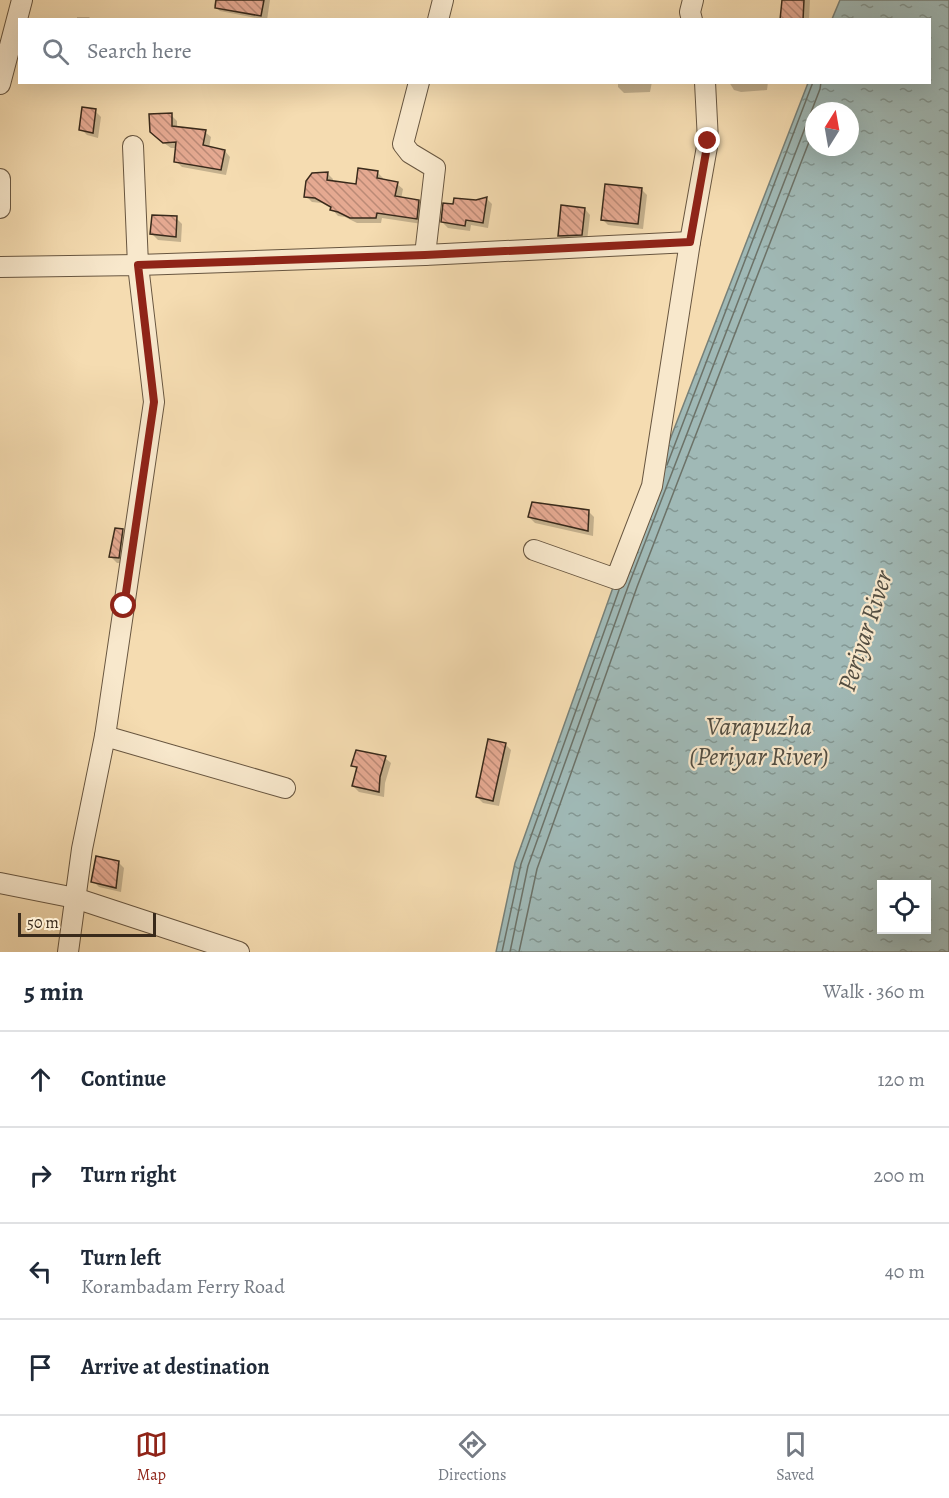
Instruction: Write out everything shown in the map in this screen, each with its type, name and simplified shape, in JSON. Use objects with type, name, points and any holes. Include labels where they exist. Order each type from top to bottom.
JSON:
[{"type":"street","points":[[438,18],[443,0]]},
{"type":"street","points":[[692,18],[690,12],[693,0]]},
{"type":"street","points":[[0,84],[13,10]]},
{"type":"street","points":[[418,84],[403,144],[410,153],[435,168],[425,255]]},
{"type":"street","points":[[534,550],[616,579],[652,486],[708,141],[705,84]]},
{"type":"street","points":[[68,952],[82,849],[105,736],[154,402],[138,265],[133,146]]},
{"type":"street","points":[[0,179],[0,208]]},
{"type":"street","points":[[0,267],[138,265],[425,255],[690,242]]},
{"type":"street","points":[[105,736],[285,788]]},
{"type":"street","points":[[0,883],[75,898],[239,952]]},
{"type":"water","name":"Varapuzha (Periyar River)","points":[[840,0],[949,0],[949,952],[496,952],[515,863],[616,579],[808,84],[931,84],[931,18],[832,18]]},
{"type":"building","points":[[216,0],[264,0],[261,16],[215,8]]},
{"type":"building","points":[[782,0],[804,0],[803,18],[780,18]]},
{"type":"building","points":[[82,107],[96,109],[93,133],[79,130]]},
{"type":"building","points":[[172,113],[172,126],[206,130],[203,145],[225,150],[221,170],[174,162],[176,142],[163,143],[150,132],[149,114]]},
{"type":"building","points":[[358,168],[378,171],[377,178],[398,182],[395,196],[419,200],[417,219],[377,213],[376,218],[350,218],[330,210],[331,207],[315,198],[304,197],[306,181],[312,173],[328,172],[327,180],[356,184]]},
{"type":"building","points":[[605,184],[642,188],[638,224],[601,220]]},
{"type":"building","points":[[487,197],[483,223],[466,220],[465,226],[441,222],[443,203],[453,204],[454,198],[476,200]]},
{"type":"building","points":[[561,205],[585,208],[582,235],[558,236]]},
{"type":"building","points":[[152,215],[177,216],[176,237],[150,234]]},
{"type":"building","points":[[532,502],[589,510],[588,531],[528,517]]},
{"type":"building","points":[[115,528],[123,529],[119,558],[109,557]]},
{"type":"building","points":[[488,739],[506,743],[493,801],[476,797]]},
{"type":"building","points":[[356,750],[386,756],[380,777],[379,792],[352,786],[357,767],[351,766]]},
{"type":"building","points":[[96,856],[119,861],[116,888],[91,882]]},
{"type":"route","points":[[124,606],[154,402],[138,265],[425,255],[690,242],[708,141]]},
{"type":"water label","name":"Periyar River","points":[[865,631]]}]
